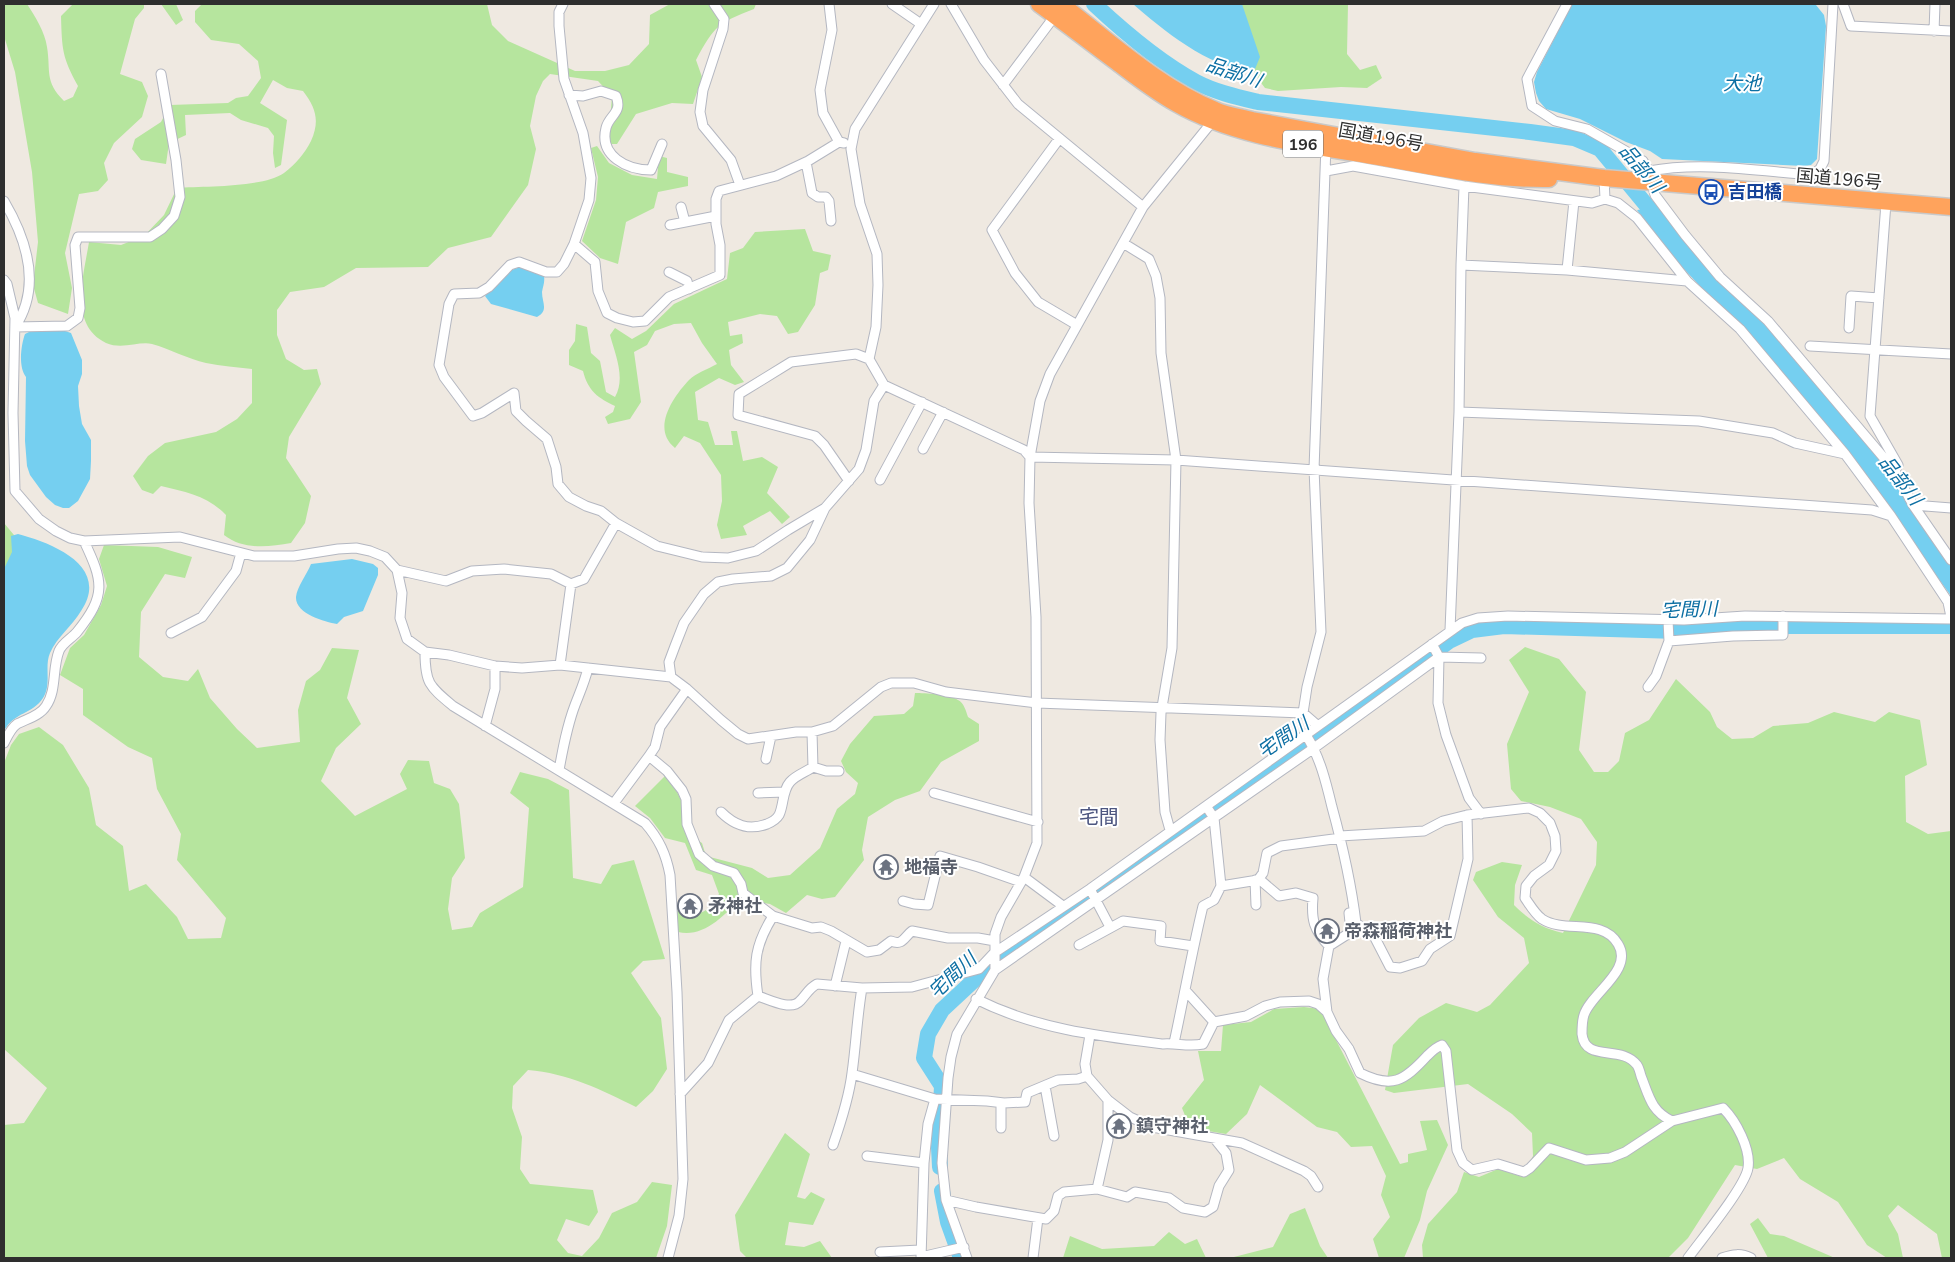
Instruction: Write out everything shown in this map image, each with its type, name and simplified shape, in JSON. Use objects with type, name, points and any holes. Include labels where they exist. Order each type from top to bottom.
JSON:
[{"type":"highway","name":"国道196号","points":[[1040,4],[1060,8],[1148,86],[1177,104],[1214,116],[1253,134],[1326,141],[1470,173],[1517,179],[1607,178],[1634,181],[1650,176],[1886,203],[1951,207]]},
{"type":"street","points":[[564,4],[559,12],[560,50],[564,79],[583,133],[591,178],[589,200],[574,244],[564,264],[557,272],[546,272],[519,262],[510,265],[489,287],[479,293],[454,294],[449,304],[439,365],[444,377],[473,416],[482,413],[514,393],[516,411],[547,439],[556,467],[558,484],[569,497],[601,511],[616,523],[657,546],[702,557],[728,558],[756,551],[825,508],[849,482],[859,469],[866,450],[874,401],[884,386]]},
{"type":"street","points":[[714,4],[724,19],[723,29],[703,90],[700,112],[703,126],[708,135],[731,160],[740,185]]},
{"type":"street","points":[[829,4],[832,30],[820,90],[823,113],[839,142]]},
{"type":"street","points":[[892,4],[922,24]]},
{"type":"street","points":[[869,359],[876,327],[877,254],[860,204],[851,149],[855,129],[934,4]]},
{"type":"street","points":[[951,4],[984,60],[1018,104],[1143,207]]},
{"type":"street","points":[[1567,4],[1527,79],[1532,106],[1555,121],[1586,129],[1643,161],[1650,176],[1655,195],[1685,235],[1720,277],[1768,321],[1895,471],[1913,505],[1951,560]]},
{"type":"street","points":[[1650,176],[1668,167],[1701,167],[1812,175],[1820,169],[1824,161],[1833,4]]},
{"type":"street","points":[[1843,4],[1851,26],[1951,31]]},
{"type":"street","points":[[1934,31],[1935,4]]},
{"type":"street","points":[[1003,85],[1060,8]]},
{"type":"street","points":[[16,328],[67,326],[78,318],[80,308],[75,245],[78,237],[150,237],[162,229],[174,216],[180,197],[176,160],[161,74]]},
{"type":"street","points":[[569,95],[583,96],[601,91],[616,96],[619,102],[614,116],[607,125],[606,142],[614,159],[624,165],[642,170],[651,170],[662,144]]},
{"type":"street","points":[[995,970],[995,941],[1001,917],[1022,879],[1037,843],[1036,616],[1029,503],[1030,457],[1040,401],[1050,374],[1143,207],[1214,116]]},
{"type":"street","points":[[1059,139],[992,230],[1015,272],[1038,302],[1077,325]]},
{"type":"street","points":[[1303,713],[1320,632],[1314,469],[1326,141]]},
{"type":"street","points":[[574,244],[595,262],[598,291],[601,303],[607,313],[633,322],[645,321],[669,297],[720,275],[720,245],[716,224],[716,199],[719,191],[776,176],[806,162],[839,142],[852,144]]},
{"type":"street","points":[[806,162],[812,193],[818,197],[826,197],[829,201],[832,221]]},
{"type":"street","points":[[921,1255],[924,1163],[928,1124],[941,1099],[948,1078],[956,1034],[995,970],[1094,895],[1310,742],[1435,650],[1450,630],[1462,623],[1478,618],[1508,616],[1668,620],[1745,616],[1951,618],[1948,602],[1891,516],[1844,454],[1740,329],[1687,281],[1637,218],[1618,202],[1605,198],[1592,203],[1574,201],[1464,186],[1353,166],[1326,171]]},
{"type":"street","points":[[1605,198],[1607,178]]},
{"type":"street","points":[[1450,630],[1459,412],[1464,186]]},
{"type":"street","points":[[4,201],[11,212],[26,248],[31,278],[24,313],[16,328]]},
{"type":"street","points":[[1567,270],[1574,201]]},
{"type":"street","points":[[1886,203],[1870,416],[1898,465],[1895,471]]},
{"type":"street","points":[[681,207],[684,222]]},
{"type":"street","points":[[670,225],[716,216]]},
{"type":"street","points":[[1123,243],[1149,259],[1156,276],[1160,298],[1161,353],[1176,460],[1172,648],[1162,707],[1160,740],[1166,812],[1170,830]]},
{"type":"street","points":[[1461,265],[1567,270],[1687,281]]},
{"type":"street","points":[[669,272],[687,281],[689,289]]},
{"type":"street","points":[[4,280],[7,284],[7,298],[15,318],[16,328],[13,413],[15,492],[39,519],[63,534],[84,541],[180,536],[254,556],[294,556],[356,548],[385,557],[397,570],[402,593],[400,618],[407,639],[425,652],[449,655],[495,666],[522,668],[560,665],[671,677],[738,734],[748,739],[812,732],[834,726],[881,687],[891,683],[914,683],[946,692],[1037,703],[1303,713],[1318,726]]},
{"type":"street","points":[[1849,328],[1851,296],[1879,298]]},
{"type":"street","points":[[1810,346],[1951,354]]},
{"type":"street","points":[[849,482],[824,445],[815,436],[738,415],[739,394],[791,362],[856,354],[869,359],[884,386],[1024,450],[1030,457],[1176,460],[1314,469],[1456,481],[1872,510],[1891,516]]},
{"type":"street","points":[[880,480],[922,402]]},
{"type":"street","points":[[923,449],[943,412]]},
{"type":"street","points":[[1459,412],[1700,421],[1773,433],[1795,444],[1844,454]]},
{"type":"street","points":[[1913,505],[1951,508]]},
{"type":"street","points":[[671,677],[670,662],[684,623],[704,594],[718,582],[771,576],[787,568],[810,540],[825,508]]},
{"type":"street","points":[[397,570],[446,581],[472,570],[504,569],[550,574],[571,584],[584,579],[616,523]]},
{"type":"street","points":[[4,743],[15,725],[30,719],[45,708],[52,694],[60,649],[76,633],[97,599],[101,583],[84,541]]},
{"type":"street","points":[[171,633],[202,617],[236,571],[241,553]]},
{"type":"street","points":[[560,665],[571,584]]},
{"type":"street","points":[[1669,641],[1733,636],[1784,635],[1783,616]]},
{"type":"street","points":[[1648,687],[1656,676],[1669,641],[1668,620]]},
{"type":"street","points":[[1435,650],[1438,703],[1446,735],[1469,798],[1482,814]]},
{"type":"street","points":[[758,996],[791,1006],[799,1003],[811,987],[817,984],[862,988],[912,987],[979,969],[994,953],[1063,906],[1094,895],[1170,830],[1210,812],[1310,742],[1318,726],[1435,650],[1481,658]]},
{"type":"street","points":[[425,652],[425,675],[436,692],[453,706],[645,823],[657,837],[666,857],[670,874],[683,1179],[679,1216],[668,1258]]},
{"type":"street","points":[[485,726],[495,689],[495,666]]},
{"type":"street","points":[[559,770],[569,724],[583,690],[588,668]]},
{"type":"street","points":[[614,803],[655,747],[660,727],[687,689]]},
{"type":"street","points":[[812,732],[813,766]]},
{"type":"street","points":[[766,759],[771,736]]},
{"type":"street","points":[[1310,742],[1322,770],[1341,837],[1350,873],[1356,923],[1374,936],[1390,967],[1400,968],[1422,961],[1430,949],[1450,936],[1468,859],[1468,815]]},
{"type":"street","points":[[649,756],[667,771],[682,790],[686,798],[687,824],[699,854],[713,866],[734,873],[741,884],[743,894],[773,916],[812,928],[826,929],[867,952],[879,950],[891,941],[903,942],[912,931],[948,938],[978,938],[995,941]]},
{"type":"street","points":[[813,766],[826,771],[840,771]]},
{"type":"street","points":[[721,812],[738,825],[749,828],[776,820],[789,783],[813,766]]},
{"type":"street","points":[[758,793],[785,792]]},
{"type":"street","points":[[934,793],[1038,822]]},
{"type":"street","points":[[1221,886],[1257,879],[1263,873],[1267,853],[1281,846],[1341,837],[1424,831],[1443,820],[1468,815],[1529,808],[1540,813],[1550,823],[1555,836],[1556,852],[1549,866],[1534,876],[1526,886],[1525,898],[1541,918],[1554,924],[1602,929],[1612,936],[1620,946],[1622,959],[1616,974],[1592,1000],[1584,1015],[1583,1041],[1590,1050],[1615,1052],[1637,1065],[1652,1104],[1660,1116],[1672,1121]]},
{"type":"street","points":[[1174,1043],[1186,976],[1203,906],[1214,900],[1221,886],[1210,812]]},
{"type":"street","points":[[903,900],[914,904],[928,905],[940,856],[1022,879],[1063,906]]},
{"type":"street","points":[[1256,906],[1257,879]]},
{"type":"street","points":[[1257,879],[1280,896],[1296,893],[1313,898],[1312,921],[1321,938],[1329,946]]},
{"type":"street","points":[[1094,895],[1110,927]]},
{"type":"street","points":[[1353,898],[1348,904],[1351,932],[1329,946],[1323,979],[1327,1012],[1336,1031],[1350,1048],[1355,1066],[1360,1073],[1374,1080],[1399,1081],[1409,1075],[1435,1048],[1444,1046],[1457,1150],[1463,1163],[1472,1170],[1498,1164],[1524,1172],[1549,1148],[1586,1160],[1610,1158],[1625,1152],[1672,1121],[1724,1108],[1735,1122],[1747,1152],[1748,1168],[1725,1208],[1688,1258]]},
{"type":"street","points":[[758,996],[754,974],[757,949],[762,933],[773,916]]},
{"type":"street","points":[[1079,944],[1123,921],[1161,926],[1160,941],[1193,946]]},
{"type":"street","points":[[835,986],[846,941]]},
{"type":"street","points":[[833,1145],[840,1126],[852,1074],[857,1014],[862,988]]},
{"type":"street","points":[[1185,990],[1214,1022]]},
{"type":"street","points":[[680,1094],[708,1063],[729,1020],[758,996]]},
{"type":"street","points":[[976,999],[1002,1012],[1090,1036],[1162,1044],[1174,1043],[1192,1047],[1203,1044],[1214,1022]]},
{"type":"street","points":[[1214,1022],[1246,1016],[1265,1006],[1280,1002],[1309,1001],[1318,1004],[1327,1012]]},
{"type":"street","points":[[1090,1036],[1085,1064],[1087,1076],[1108,1100],[1130,1117],[1152,1127],[1242,1143],[1304,1171],[1318,1187]]},
{"type":"street","points":[[852,1074],[941,1099],[1001,1103],[1024,1102],[1027,1093],[1058,1080],[1078,1079],[1087,1076]]},
{"type":"street","points":[[1045,1086],[1054,1136]]},
{"type":"street","points":[[941,1099],[942,1163],[946,1200],[967,1258]]},
{"type":"street","points":[[1097,1189],[1108,1140],[1108,1100]]},
{"type":"street","points":[[1001,1103],[1001,1128]]},
{"type":"street","points":[[946,1200],[976,1208],[1046,1219],[1054,1211],[1058,1196],[1064,1192],[1097,1189],[1127,1197],[1135,1192],[1169,1198],[1183,1208],[1205,1212],[1214,1207],[1219,1186],[1228,1170],[1226,1152],[1214,1138]]},
{"type":"street","points":[[867,1156],[924,1163]]},
{"type":"street","points":[[1033,1258],[1038,1218]]},
{"type":"street","points":[[880,1252],[921,1255],[951,1251],[964,1247]]},
{"type":"street","points":[[1722,1258],[1743,1254],[1751,1258]]},
{"type":"green space","points":[[4,4],[27,4],[46,41],[53,88],[64,101],[73,97],[78,86],[64,53],[61,16],[73,4],[144,4],[144,8],[135,19],[120,74],[142,82],[148,96],[142,117],[114,143],[104,163],[108,180],[98,191],[79,194],[65,253],[72,288],[68,314],[38,303],[33,285],[38,242],[32,172],[15,72],[4,36]]},
{"type":"green space","points":[[161,4],[176,4],[183,20],[176,25]]},
{"type":"green space","points":[[202,4],[487,4],[492,25],[508,41],[575,71],[605,71],[629,65],[649,44],[650,15],[670,4],[756,4],[754,9],[725,22],[708,39],[696,60],[702,77],[693,104],[672,103],[636,114],[617,144],[608,144],[612,96],[598,81],[550,74],[543,81],[536,96],[530,126],[536,149],[528,185],[491,237],[448,248],[428,267],[356,268],[324,287],[290,292],[277,310],[277,335],[286,359],[304,370],[317,369],[321,384],[289,437],[286,458],[311,496],[305,523],[291,543],[274,546],[256,546],[239,543],[224,535],[226,515],[212,503],[188,493],[161,486],[153,494],[142,490],[133,476],[148,456],[165,443],[216,432],[237,419],[252,403],[252,369],[206,363],[147,343],[118,346],[106,343],[94,335],[87,324],[81,298],[89,242],[121,245],[144,236],[164,215],[177,188],[248,184],[274,178],[284,173],[303,154],[314,134],[316,121],[314,109],[303,91],[287,88],[273,80],[260,103],[287,120],[281,165],[275,168],[273,153],[274,136],[268,128],[241,120],[230,113],[185,115],[186,135],[169,143],[166,164],[141,160],[132,149],[135,139],[161,122],[170,105],[228,103],[236,98],[248,96],[261,78],[258,61],[239,44],[211,40],[195,22],[195,11]]},
{"type":"green space","points":[[1233,4],[1348,4],[1347,54],[1360,70],[1376,65],[1382,78],[1367,88],[1341,87],[1278,91],[1265,88],[1255,75]]},
{"type":"green space","points":[[597,146],[609,163],[632,175],[657,179],[659,156],[667,158],[667,172],[688,177],[688,186],[658,192],[654,208],[626,222],[618,264],[600,258],[582,241],[596,200],[598,177],[591,148]]},
{"type":"green space","points":[[805,229],[813,251],[831,255],[828,270],[820,273],[815,305],[798,332],[788,334],[777,316],[760,314],[728,322],[730,336],[742,334],[743,343],[729,350],[731,365],[744,382],[735,385],[719,378],[695,392],[698,420],[708,422],[715,445],[733,445],[731,431],[737,431],[743,461],[762,457],[778,467],[767,493],[790,517],[782,524],[770,511],[743,526],[747,535],[721,539],[717,525],[722,501],[721,475],[700,443],[684,436],[675,448],[668,440],[665,432],[667,413],[683,387],[695,375],[717,364],[691,323],[674,324],[655,331],[647,345],[634,352],[641,402],[630,419],[608,424],[605,417],[613,412],[615,406],[594,393],[583,371],[569,365],[569,350],[575,341],[576,324],[587,327],[591,353],[600,361],[606,392],[615,397],[620,382],[620,374],[610,335],[615,328],[632,339],[646,331],[674,304],[727,279],[730,253],[743,248],[755,232]]},
{"type":"green space","points":[[4,523],[28,552],[4,625]]},
{"type":"green space","points":[[104,545],[158,547],[192,557],[185,578],[165,574],[141,612],[139,657],[163,677],[188,681],[198,669],[210,698],[237,729],[257,748],[300,742],[298,710],[306,681],[320,670],[332,648],[359,650],[347,698],[361,724],[336,748],[321,781],[355,816],[407,789],[400,774],[408,760],[429,761],[434,783],[450,789],[459,804],[465,858],[452,878],[448,909],[452,930],[472,927],[480,913],[523,887],[529,808],[510,793],[520,772],[548,779],[569,790],[573,878],[601,884],[612,865],[634,860],[665,959],[643,961],[631,973],[661,1018],[667,1069],[653,1091],[636,1107],[570,1079],[528,1070],[513,1086],[512,1108],[522,1137],[520,1169],[530,1184],[593,1190],[598,1212],[589,1226],[566,1219],[557,1240],[568,1253],[582,1256],[599,1238],[612,1213],[637,1202],[652,1182],[672,1185],[667,1226],[656,1258],[4,1258],[4,1125],[24,1123],[47,1088],[4,1049],[4,763],[11,745],[19,734],[39,727],[63,745],[89,788],[96,825],[123,846],[129,891],[146,884],[177,917],[188,939],[221,938],[226,918],[177,860],[181,834],[157,789],[152,758],[128,747],[83,715],[83,689],[60,675],[70,648],[84,635],[101,605],[107,586],[99,559]]},
{"type":"green space","points":[[1525,647],[1559,659],[1586,692],[1579,750],[1594,772],[1608,772],[1619,761],[1625,733],[1649,720],[1676,679],[1710,712],[1717,727],[1732,739],[1753,738],[1773,726],[1808,723],[1834,712],[1875,722],[1889,712],[1920,720],[1927,765],[1905,776],[1906,822],[1928,834],[1951,831],[1951,1258],[1942,1258],[1937,1234],[1898,1205],[1888,1216],[1898,1234],[1903,1258],[1887,1258],[1867,1245],[1838,1202],[1800,1179],[1784,1158],[1757,1169],[1735,1165],[1688,1238],[1668,1258],[1423,1258],[1422,1245],[1428,1224],[1457,1192],[1464,1172],[1479,1177],[1498,1169],[1523,1177],[1533,1156],[1532,1133],[1512,1114],[1468,1084],[1394,1093],[1385,1090],[1393,1045],[1419,1018],[1446,1003],[1477,1012],[1490,1005],[1529,963],[1524,938],[1498,917],[1473,880],[1476,872],[1502,862],[1522,865],[1515,885],[1514,905],[1536,923],[1563,933],[1596,865],[1597,842],[1581,819],[1550,807],[1521,801],[1511,789],[1507,744],[1529,692],[1509,660]]},
{"type":"green space","points":[[915,693],[944,695],[960,701],[968,717],[979,724],[979,741],[941,762],[920,791],[895,800],[868,817],[862,850],[864,860],[835,897],[822,899],[807,895],[786,913],[770,904],[740,899],[720,918],[704,929],[696,932],[678,932],[677,911],[702,912],[710,906],[719,894],[712,875],[696,870],[685,843],[665,838],[650,818],[635,806],[665,776],[676,790],[682,802],[687,833],[702,843],[706,856],[752,868],[768,878],[790,875],[820,848],[837,809],[855,794],[858,783],[846,772],[841,761],[850,744],[874,716],[904,714],[913,706]]},
{"type":"green space","points":[[1304,1007],[1320,1009],[1400,1164],[1408,1162],[1408,1154],[1427,1150],[1420,1121],[1437,1120],[1448,1145],[1427,1191],[1420,1220],[1404,1258],[1379,1258],[1373,1239],[1390,1217],[1381,1195],[1386,1176],[1372,1146],[1351,1147],[1337,1132],[1317,1127],[1260,1085],[1247,1114],[1226,1134],[1190,1128],[1182,1108],[1204,1080],[1198,1051],[1221,1051],[1223,1025],[1251,1022],[1274,1009]]},
{"type":"green space","points":[[785,1133],[810,1154],[797,1197],[805,1199],[811,1192],[825,1199],[813,1225],[789,1222],[785,1245],[804,1247],[820,1241],[832,1258],[747,1258],[740,1251],[735,1215]]},
{"type":"green space","points":[[1305,1208],[1320,1246],[1328,1258],[1230,1258],[1273,1247],[1290,1214]]},
{"type":"green space","points":[[1758,1218],[1770,1234],[1784,1236],[1835,1258],[1768,1258],[1750,1224]]},
{"type":"green space","points":[[1169,1232],[1185,1244],[1197,1239],[1206,1258],[1063,1258],[1070,1236],[1102,1249],[1154,1246]]},
{"type":"water","points":[[1133,4],[1242,4],[1260,57],[1255,69],[1239,68],[1206,57],[1174,37]]},
{"type":"water","name":"大池","points":[[1572,4],[1816,5],[1824,15],[1826,26],[1817,159],[1811,165],[1803,166],[1662,159],[1650,151],[1626,142],[1580,119],[1546,109],[1539,101],[1534,82],[1537,72]]},
{"type":"water","points":[[1658,207],[1769,327],[1864,440],[1897,483],[1951,563],[1951,596],[1895,518],[1720,307],[1681,266],[1637,210]]},
{"type":"water","points":[[520,267],[544,276],[542,292],[544,309],[537,317],[491,304],[485,296],[509,271]]},
{"type":"water","points":[[62,330],[71,333],[82,360],[82,374],[78,386],[79,406],[82,424],[91,440],[90,479],[78,501],[69,508],[55,505],[46,497],[30,475],[27,466],[25,441],[26,377],[23,373],[21,362],[21,350],[25,334],[31,331]]},
{"type":"water","points":[[18,534],[61,550],[74,559],[83,569],[89,581],[88,595],[81,611],[57,642],[48,658],[46,693],[39,703],[13,720],[4,731],[4,569],[12,552],[11,536]]},
{"type":"water","points":[[352,559],[373,564],[378,568],[378,575],[363,611],[344,617],[337,624],[312,616],[300,608],[297,603],[297,593],[311,564]]},
{"type":"waterway","name":"品部川","points":[[1094,4],[1155,56],[1182,74],[1203,86],[1234,96],[1258,102],[1574,138],[1600,149],[1662,224]]},
{"type":"waterway","name":"宅間川","points":[[940,1167],[942,1086],[924,1058],[928,1034],[942,1010],[985,970],[1157,846],[1317,739],[1449,641],[1472,630],[1504,626],[1678,631],[1760,626],[1951,626]]},
{"type":"waterway","name":"宅間川","points":[[942,1191],[948,1222],[961,1258]]},
{"type":"place","name":"吉田橋","points":[[1711,192]]},
{"type":"place","name":"地福寺","points":[[886,867]]},
{"type":"place","name":"矛神社","points":[[690,906]]},
{"type":"place","name":"帝森稲荷神社","points":[[1327,931]]},
{"type":"place","name":"鎮守神社","points":[[1119,1126]]},
{"type":"district","name":"宅間","points":[[1099,817]]}]
